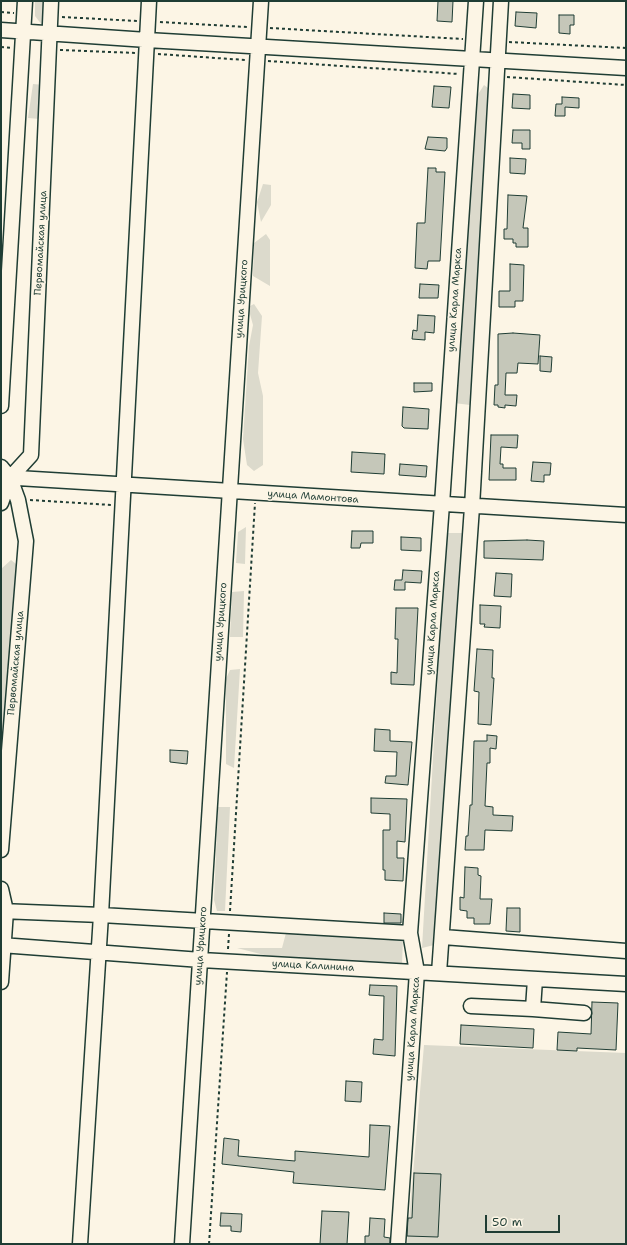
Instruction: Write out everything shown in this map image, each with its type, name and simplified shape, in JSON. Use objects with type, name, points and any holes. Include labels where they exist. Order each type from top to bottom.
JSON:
[{"type":"street","points":[[1,406],[25,1]]},
{"type":"street","name":"Первомайская улица","points":[[1,503],[6,478],[31,455],[51,1]]},
{"type":"street","points":[[80,1244],[97,953],[101,915],[149,1]]},
{"type":"street","name":"улица Урицкого","points":[[182,1244],[261,1]]},
{"type":"street","name":"улица Карла Маркса","points":[[398,1244],[417,972],[410,933],[442,504],[476,1]]},
{"type":"street","points":[[439,974],[443,937],[472,507],[501,1]]},
{"type":"street","points":[[1,30],[50,33],[146,47],[258,46],[626,68]]},
{"type":"street","name":"Первомайская улица","points":[[1,467],[18,500],[26,542],[1,850]]},
{"type":"street","name":"улица Мамонтова","points":[[6,478],[626,515]]},
{"type":"street","points":[[1,889],[3,911],[1,982]]},
{"type":"street","points":[[3,911],[101,915],[410,933]]},
{"type":"street","points":[[443,937],[626,951]]},
{"type":"street","name":"улица Калинина","points":[[2,945],[228,962],[626,984]]},
{"type":"street","points":[[533,1009],[535,979]]},
{"type":"street","points":[[471,1006],[584,1013]]},
{"type":"path","points":[[64,17],[473,40]]},
{"type":"path","points":[[498,41],[626,48]]},
{"type":"path","points":[[1,47],[22,49]]},
{"type":"path","points":[[50,50],[146,47],[258,61],[471,75]]},
{"type":"path","points":[[496,77],[626,85]]},
{"type":"path","points":[[209,1244],[228,962],[229,923],[256,493]]},
{"type":"path","points":[[18,500],[123,506]]},
{"type":"shaded area","points":[[35,1],[52,1],[51,24],[42,25],[35,16]]},
{"type":"shaded area","points":[[33,84],[44,85],[40,119],[28,118]]},
{"type":"shaded area","points":[[484,85],[492,91],[470,405],[454,403],[475,99]]},
{"type":"shaded area","points":[[263,184],[271,185],[271,205],[261,222],[257,202]]},
{"type":"shaded area","points":[[266,234],[270,240],[270,286],[253,276],[254,243]]},
{"type":"shaded area","points":[[254,304],[262,316],[258,373],[263,396],[263,465],[254,471],[247,465],[243,439],[249,346],[253,325],[248,307]]},
{"type":"shaded area","points":[[246,527],[245,564],[236,563],[238,532]]},
{"type":"shaded area","points":[[446,533],[463,533],[434,945],[422,948]]},
{"type":"shaded area","points":[[11,560],[20,567],[1,844],[1,569]]},
{"type":"shaded area","points":[[244,591],[243,637],[230,637],[232,592]]},
{"type":"shaded area","points":[[240,669],[234,768],[226,764],[226,679],[230,670]]},
{"type":"shaded area","points":[[218,807],[230,807],[225,911],[217,911],[214,900]]},
{"type":"shaded area","points":[[286,933],[403,936],[402,965],[284,960],[237,948],[282,948]]},
{"type":"shaded area","points":[[424,1045],[626,1053],[626,1244],[407,1244]]},
{"type":"building","points":[[438,1],[453,1],[452,22],[437,21]]},
{"type":"building","points":[[516,12],[537,13],[536,28],[515,26]]},
{"type":"building","points":[[559,15],[574,15],[574,25],[570,25],[570,34],[559,33]]},
{"type":"building","points":[[434,86],[451,87],[449,108],[432,107]]},
{"type":"building","points":[[513,94],[530,95],[530,109],[512,108]]},
{"type":"building","points":[[562,97],[579,98],[579,108],[565,107],[565,116],[555,116],[556,104],[562,104]]},
{"type":"building","points":[[513,130],[530,130],[530,149],[522,149],[522,143],[512,143]]},
{"type":"building","points":[[428,137],[447,138],[447,148],[445,151],[425,149]]},
{"type":"building","points":[[510,158],[526,159],[525,174],[510,173]]},
{"type":"building","points":[[428,168],[436,168],[436,172],[445,172],[440,261],[428,261],[427,269],[415,268],[417,223],[425,223]]},
{"type":"building","points":[[508,195],[527,196],[523,228],[528,228],[528,247],[516,247],[516,243],[513,243],[513,239],[504,239],[504,229],[507,229]]},
{"type":"building","points":[[510,264],[524,265],[523,301],[515,301],[515,307],[499,307],[499,291],[510,291]]},
{"type":"building","points":[[420,284],[439,285],[438,298],[419,298]]},
{"type":"building","points":[[418,315],[435,316],[434,333],[425,332],[425,340],[412,339],[413,330],[417,331]]},
{"type":"building","points":[[513,333],[540,335],[538,364],[518,363],[517,373],[506,373],[505,395],[517,395],[516,406],[505,405],[505,408],[498,407],[498,405],[494,405],[495,385],[498,385],[498,334]]},
{"type":"building","points":[[540,356],[552,357],[551,372],[540,371]]},
{"type":"building","points":[[414,383],[432,383],[432,391],[414,392]]},
{"type":"building","points":[[403,407],[429,409],[428,429],[404,428],[402,426]]},
{"type":"building","points":[[491,435],[518,435],[517,448],[501,447],[500,464],[503,464],[503,468],[516,468],[516,480],[489,480]]},
{"type":"building","points":[[352,452],[385,454],[384,474],[351,472]]},
{"type":"building","points":[[533,462],[551,463],[550,475],[544,475],[544,482],[531,481]]},
{"type":"building","points":[[400,464],[427,466],[426,477],[399,475]]},
{"type":"building","points":[[352,531],[373,531],[373,543],[361,543],[360,548],[351,548]]},
{"type":"building","points":[[401,537],[421,538],[421,551],[401,550]]},
{"type":"building","points":[[484,541],[544,541],[543,560],[484,558]]},
{"type":"building","points":[[403,570],[422,571],[421,583],[405,582],[405,590],[394,590],[395,580],[402,580]]},
{"type":"building","points":[[496,573],[512,574],[511,597],[494,596]]},
{"type":"building","points":[[480,605],[501,606],[500,628],[484,627],[485,624],[480,624]]},
{"type":"building","points":[[396,608],[418,608],[414,685],[391,684],[391,672],[397,673],[398,639],[395,639]]},
{"type":"building","points":[[477,649],[493,650],[492,678],[494,678],[491,725],[478,724],[479,692],[474,691]]},
{"type":"building","points":[[375,729],[390,730],[390,741],[412,742],[408,785],[385,783],[386,776],[396,776],[397,752],[374,751]]},
{"type":"building","points":[[487,735],[497,736],[496,749],[490,748],[490,763],[487,763],[485,806],[493,807],[493,815],[513,816],[512,831],[485,830],[484,850],[465,850],[466,836],[468,836],[470,805],[472,805],[474,741],[487,741]]},
{"type":"building","points":[[170,750],[188,751],[187,764],[170,762]]},
{"type":"building","points":[[371,798],[407,799],[405,842],[397,841],[397,858],[404,858],[403,881],[385,880],[385,870],[383,870],[383,830],[390,830],[390,814],[371,813]]},
{"type":"building","points":[[465,867],[478,868],[478,875],[481,876],[480,899],[492,899],[490,924],[474,924],[474,918],[467,918],[467,911],[460,910],[460,897],[464,898]]},
{"type":"building","points":[[507,908],[520,908],[520,932],[506,931]]},
{"type":"building","points":[[384,913],[401,914],[401,923],[384,923]]},
{"type":"building","points":[[370,985],[397,986],[395,1056],[373,1054],[374,1039],[383,1040],[384,996],[369,995]]},
{"type":"building","points":[[592,1002],[618,1003],[616,1050],[577,1048],[577,1051],[557,1050],[558,1032],[591,1034]]},
{"type":"building","points":[[461,1025],[534,1029],[533,1048],[460,1044]]},
{"type":"building","points":[[346,1081],[362,1082],[361,1102],[345,1101]]},
{"type":"building","points":[[370,1125],[390,1126],[385,1190],[293,1183],[294,1172],[222,1164],[224,1138],[239,1140],[238,1156],[295,1161],[295,1151],[369,1157]]},
{"type":"building","points":[[414,1173],[441,1174],[438,1237],[407,1236],[408,1218],[412,1218]]},
{"type":"building","points":[[322,1211],[349,1212],[347,1244],[320,1244]]},
{"type":"building","points":[[221,1213],[242,1214],[241,1232],[231,1231],[231,1226],[220,1226]]},
{"type":"building","points":[[370,1218],[385,1219],[384,1237],[390,1238],[390,1244],[365,1244],[365,1236],[369,1236]]}]
